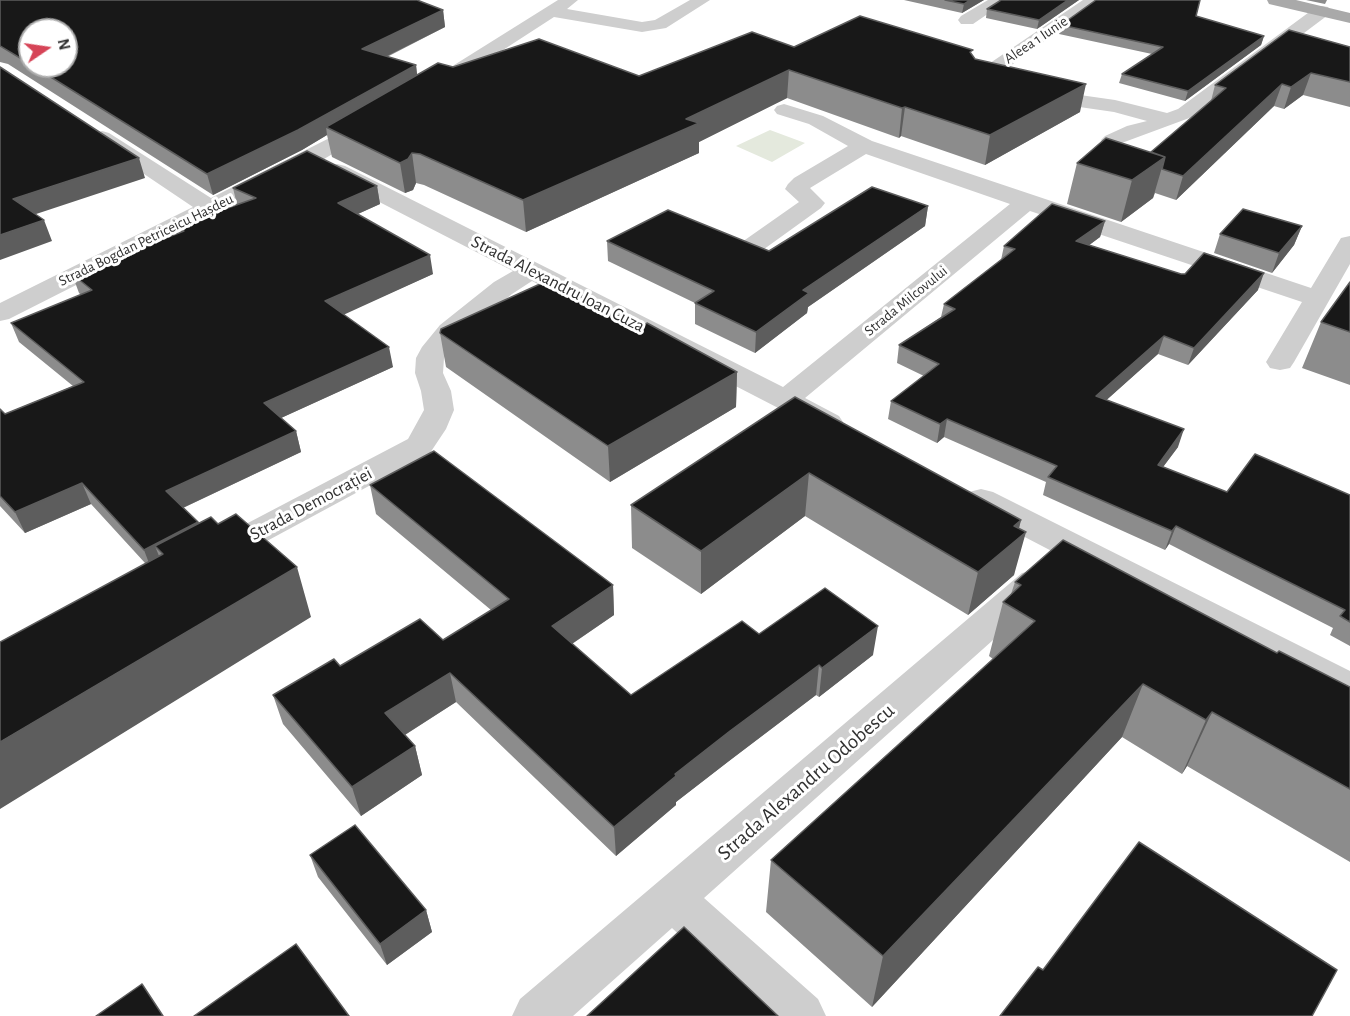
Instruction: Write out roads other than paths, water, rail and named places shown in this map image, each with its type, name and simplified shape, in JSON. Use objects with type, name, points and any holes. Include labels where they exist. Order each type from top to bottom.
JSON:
[{"type":"main road","points":[[1275,0],[1350,18]]},
{"type":"street","points":[[428,89],[570,0]]},
{"type":"street","points":[[552,12],[642,27],[660,24],[702,0]]},
{"type":"street","points":[[968,20],[1000,0]]},
{"type":"street","name":"Aleea 1 Iunie","points":[[1000,85],[978,80],[1094,0]]},
{"type":"street","points":[[1112,140],[1134,130],[1170,120],[1185,112],[1322,11]]},
{"type":"street","points":[[504,43],[526,51]]},
{"type":"street","points":[[1022,91],[1115,106],[1170,120]]},
{"type":"street","points":[[784,110],[816,120],[864,146],[1318,299]]},
{"type":"street","name":"Strada Bogdan Petriceicu Hașdeu","points":[[0,313],[311,158],[390,112]]},
{"type":"street","points":[[87,127],[211,208]]},
{"type":"street","points":[[751,247],[813,203],[796,189],[802,183],[864,146]]},
{"type":"street","name":"Strada Alexandru Ioan Cuza","points":[[311,158],[849,432]]},
{"type":"street","name":"Strada Milcovului","points":[[785,400],[1027,202]]},
{"type":"street","points":[[1280,363],[1350,243]]},
{"type":"street","name":"Strada Democrației","points":[[194,565],[419,446],[431,429],[439,410],[436,391],[429,373],[430,358],[436,347],[450,331],[494,295],[531,270]]},
{"type":"street","points":[[954,486],[1350,688]]},
{"type":"street","name":"Strada Alexandru Odobescu","points":[[537,1016],[1074,547]]},
{"type":"street","points":[[674,897],[679,905],[801,1016]]}]
